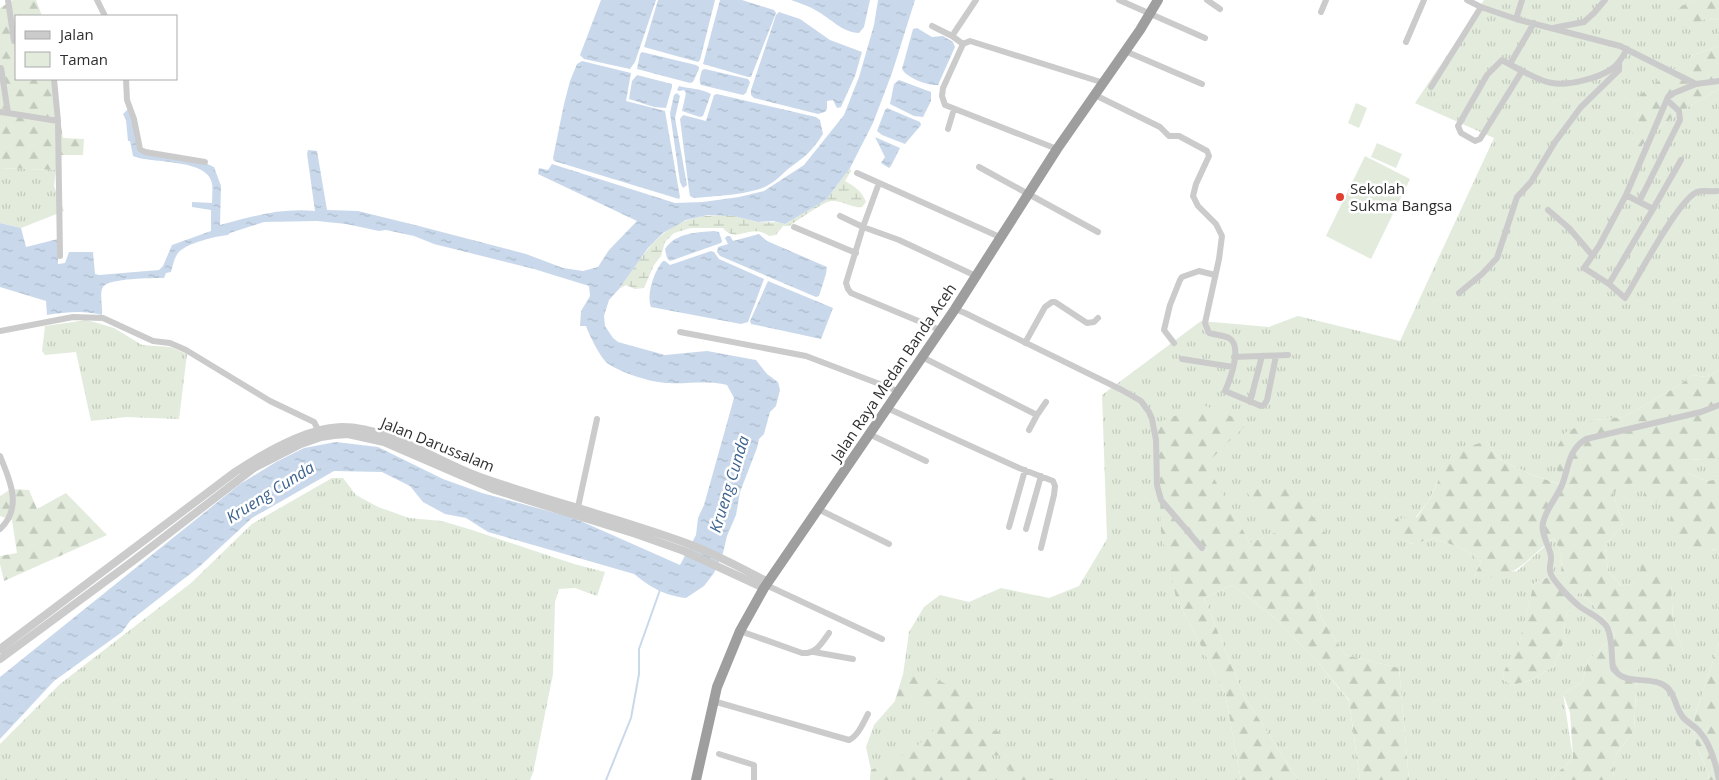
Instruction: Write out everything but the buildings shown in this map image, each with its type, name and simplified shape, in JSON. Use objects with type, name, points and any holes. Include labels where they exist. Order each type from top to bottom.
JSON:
[{"type":"highway","name":"Jalan Raya Medan Banda Aceh","points":[[696,780],[713,701],[727,660],[740,631],[766,585],[955,309],[1002,238],[1027,194],[1057,148],[1104,83],[1158,0]]},
{"type":"street","points":[[8,0],[14,41]]},
{"type":"street","points":[[97,0],[104,15]]},
{"type":"street","points":[[952,36],[976,0]]},
{"type":"street","points":[[1119,0],[1205,38]]},
{"type":"street","points":[[1207,0],[1220,9]]},
{"type":"street","points":[[1321,12],[1326,0]]},
{"type":"street","points":[[1406,42],[1424,0]]},
{"type":"street","points":[[1467,0],[1516,19],[1609,42],[1627,49],[1696,84]]},
{"type":"street","points":[[1516,19],[1522,0]]},
{"type":"street","points":[[1552,28],[1584,22],[1605,0]]},
{"type":"street","points":[[1431,87],[1482,7]]},
{"type":"street","points":[[1510,64],[1534,23]]},
{"type":"street","points":[[932,26],[952,36],[962,44]]},
{"type":"street","points":[[1057,148],[945,105],[943,101],[943,88],[962,44],[970,41],[1104,83]]},
{"type":"street","points":[[1522,71],[1480,139],[1475,141],[1462,132],[1458,126],[1487,75],[1502,60],[1550,83],[1560,84],[1584,80],[1611,70],[1619,62],[1627,49]]},
{"type":"street","points":[[1125,51],[1202,84]]},
{"type":"street","points":[[1459,293],[1482,274],[1497,258],[1517,197],[1531,182],[1572,118],[1619,70],[1619,62]]},
{"type":"street","points":[[1,68],[8,113]]},
{"type":"street","points":[[54,80],[58,121],[60,256]]},
{"type":"street","points":[[126,80],[128,100],[134,118],[140,149],[144,152],[204,162]]},
{"type":"street","points":[[1717,191],[1697,192],[1684,204],[1670,222],[1626,298],[1609,284],[1584,268],[1599,246],[1626,195],[1667,100],[1674,93],[1696,84],[1719,81]]},
{"type":"street","points":[[1095,95],[1160,127],[1169,136],[1179,136],[1207,151],[1209,156],[1196,184],[1193,196],[1198,206],[1216,224],[1222,236],[1205,323],[1209,333],[1228,337],[1233,341],[1236,351],[1225,391],[1261,406],[1264,405],[1267,400],[1276,356]]},
{"type":"street","points":[[1639,202],[1680,120],[1679,111],[1667,100]]},
{"type":"street","points":[[948,129],[954,109]]},
{"type":"street","points":[[0,112],[58,121]]},
{"type":"street","points":[[1609,284],[1681,160]]},
{"type":"street","points":[[980,167],[1098,232]]},
{"type":"street","points":[[857,173],[1002,238]]},
{"type":"street","points":[[879,183],[846,283],[848,289],[852,293],[940,330]]},
{"type":"street","points":[[1626,195],[1653,209]]},
{"type":"street","points":[[1548,210],[1569,228],[1592,255]]},
{"type":"street","points":[[840,216],[863,227],[899,240],[976,276]]},
{"type":"street","points":[[794,228],[856,253]]},
{"type":"street","points":[[1174,343],[1164,330],[1170,305],[1180,280],[1182,277],[1199,271],[1215,275]]},
{"type":"street","points":[[1024,343],[1045,307],[1052,302],[1055,302],[1087,323],[1090,324],[1098,318]]},
{"type":"street","points":[[955,309],[1141,401],[1152,419],[1156,440],[1158,494],[1165,506],[1202,548]]},
{"type":"street","points":[[0,331],[73,317],[103,318],[153,341],[170,343],[186,350],[270,401],[314,422],[320,433]]},
{"type":"street","points":[[680,332],[806,356],[898,391]]},
{"type":"street","points":[[1250,402],[1262,356]]},
{"type":"street","points":[[1234,357],[1288,356]]},
{"type":"street","points":[[922,357],[1037,415]]},
{"type":"street","points":[[1182,359],[1233,367]]},
{"type":"street","points":[[1029,430],[1046,402]]},
{"type":"street","points":[[1719,405],[1702,412],[1586,439],[1572,451],[1562,485],[1543,524],[1543,534],[1551,556],[1550,569],[1552,576],[1578,606],[1606,625],[1609,634],[1613,668],[1616,673],[1628,679],[1655,681],[1670,690],[1683,717],[1703,735],[1719,780]]},
{"type":"street","points":[[887,408],[1025,470],[1054,481],[1055,486],[1041,548]]},
{"type":"street","points":[[578,507],[596,419]]},
{"type":"street","name":"Jalan Darussalam","points":[[0,649],[254,468],[320,433],[344,427],[380,433],[473,474],[688,544],[727,561],[766,585]]},
{"type":"street","name":"Jalan Darussalam","points":[[320,433],[348,434],[384,442],[495,490],[636,534],[766,585]]},
{"type":"street","points":[[869,434],[926,461]]},
{"type":"street","points":[[0,456],[14,495],[8,518],[0,529]]},
{"type":"street","points":[[1009,527],[1025,470]]},
{"type":"street","points":[[1026,529],[1041,476]]},
{"type":"street","points":[[818,509],[889,544]]},
{"type":"street","name":"Jalan Darussalam","points":[[0,659],[111,571]]},
{"type":"street","points":[[766,585],[882,640]]},
{"type":"street","points":[[740,631],[802,653],[814,652],[852,659]]},
{"type":"street","points":[[814,652],[829,633]]},
{"type":"street","points":[[713,701],[849,740],[857,733],[868,714]]},
{"type":"street","points":[[719,754],[754,765],[754,780]]},
{"type":"green space","points":[[13,0],[36,0],[42,15],[15,15],[15,80],[53,80],[63,138],[84,139],[83,155],[60,155],[56,170],[0,168],[0,8]]},
{"type":"green space","points":[[1484,0],[1694,0],[1674,11],[1719,20],[1719,46],[1693,55],[1637,108],[1638,125],[1657,129],[1678,113],[1719,89],[1719,370],[1706,377],[1693,375],[1678,386],[1624,417],[1593,420],[1569,487],[1532,475],[1499,459],[1487,441],[1437,483],[1428,502],[1416,517],[1395,536],[1412,544],[1434,538],[1466,550],[1481,562],[1474,577],[1517,571],[1554,538],[1562,556],[1561,572],[1534,583],[1517,653],[1505,669],[1502,679],[1513,685],[1532,680],[1554,666],[1564,641],[1565,617],[1579,591],[1601,613],[1615,635],[1588,660],[1582,683],[1563,693],[1573,758],[1552,780],[1409,780],[1399,668],[1345,655],[1321,617],[1309,577],[1278,532],[1250,543],[1205,464],[1203,405],[1176,597],[1225,693],[1241,780],[870,780],[871,770],[866,747],[874,725],[895,701],[903,675],[909,632],[924,607],[940,595],[969,602],[1001,588],[1049,598],[1079,586],[1107,539],[1102,395],[1201,321],[1269,327],[1298,316],[1400,341],[1494,138],[1415,103]]},
{"type":"green space","points":[[1694,0],[1719,0],[1719,20],[1709,18],[1681,28],[1674,10]]},
{"type":"green space","points":[[1719,46],[1719,89],[1678,113],[1657,129],[1640,147],[1629,138],[1638,125],[1637,108],[1640,95],[1693,55]]},
{"type":"green space","points":[[1356,103],[1367,108],[1359,128],[1348,123]]},
{"type":"green space","points":[[1377,143],[1402,154],[1396,168],[1371,157]]},
{"type":"green space","points":[[1365,156],[1410,179],[1371,259],[1326,236]]},
{"type":"green space","points":[[0,168],[56,170],[54,186],[64,211],[21,228],[0,223]]},
{"type":"green space","points":[[850,168],[851,171],[845,181],[855,187],[862,195],[866,202],[862,207],[855,207],[835,201],[827,202],[789,226],[783,226],[776,235],[769,236],[756,231],[733,234],[728,233],[723,228],[691,228],[674,233],[665,242],[661,256],[654,265],[644,288],[635,289],[626,285],[619,289],[641,257],[664,233],[678,224],[693,218],[736,216],[759,222],[785,224],[826,200]]},
{"type":"green space","points":[[87,320],[114,328],[142,345],[170,347],[187,354],[179,419],[126,417],[91,421],[76,352],[45,355],[42,351],[45,326]]},
{"type":"green space","points":[[1719,370],[1719,458],[1687,460],[1687,473],[1707,481],[1719,479],[1719,549],[1679,548],[1667,529],[1677,499],[1646,504],[1642,478],[1613,493],[1623,524],[1605,546],[1608,571],[1621,586],[1636,583],[1643,562],[1656,561],[1671,583],[1673,621],[1683,651],[1673,667],[1645,657],[1637,671],[1634,731],[1614,757],[1613,780],[1552,780],[1573,758],[1570,713],[1563,693],[1582,683],[1588,660],[1615,635],[1601,613],[1579,591],[1565,617],[1564,641],[1554,666],[1532,680],[1513,685],[1502,679],[1505,669],[1517,652],[1534,583],[1561,572],[1562,556],[1554,538],[1519,568],[1501,576],[1474,577],[1481,562],[1466,550],[1434,538],[1413,544],[1395,537],[1395,519],[1417,517],[1428,502],[1453,451],[1487,441],[1499,459],[1532,475],[1568,487],[1550,459],[1566,432],[1593,420],[1624,417],[1678,386],[1693,375],[1706,377]]},
{"type":"green space","points":[[1203,405],[1248,423],[1206,464],[1250,543],[1277,532],[1245,490],[1288,484],[1329,538],[1309,577],[1321,617],[1345,655],[1399,668],[1409,780],[1360,780],[1349,700],[1321,666],[1278,621],[1233,585],[1204,598],[1244,696],[1298,780],[1241,780],[1225,693],[1176,597],[1161,531],[1159,461],[1154,424]]},
{"type":"green space","points":[[1719,458],[1719,479],[1707,481],[1687,473],[1687,460]]},
{"type":"green space","points":[[1642,477],[1677,499],[1709,550],[1719,549],[1719,643],[1695,715],[1694,740],[1709,775],[1708,780],[1613,780],[1614,757],[1634,731],[1637,671],[1644,657],[1683,651],[1673,621],[1671,583],[1636,583],[1621,586],[1608,571],[1605,546],[1623,524],[1613,493]]},
{"type":"green space","points":[[332,478],[343,478],[356,495],[378,507],[409,518],[442,521],[574,564],[605,572],[597,596],[575,588],[559,589],[555,602],[553,674],[530,780],[0,780],[0,744],[60,684],[191,583],[252,524]]},
{"type":"green space","points":[[11,489],[29,490],[37,509],[66,493],[107,535],[4,581],[0,556],[17,553],[12,520],[0,516],[0,496]]},
{"type":"green space","points":[[1233,585],[1278,621],[1321,666],[1349,701],[1360,780],[1298,780],[1244,696],[1204,598]]},
{"type":"green space","points":[[1719,643],[1719,780],[1708,780],[1709,775],[1694,740],[1695,715]]},
{"type":"green space","points":[[903,675],[935,679],[973,696],[980,722],[995,731],[1004,733],[1007,749],[1025,770],[1040,777],[1065,780],[1015,780],[1002,756],[986,754],[990,780],[870,780],[871,770],[907,753],[923,741],[937,726],[931,703],[916,697],[895,701]]},
{"type":"water","points":[[601,0],[656,0],[635,62],[630,69],[584,59],[580,55]]},
{"type":"water","points":[[658,0],[715,0],[698,62],[644,47]]},
{"type":"water","points":[[720,0],[742,0],[774,10],[776,13],[751,77],[703,64]]},
{"type":"water","points":[[791,0],[870,0],[864,27],[859,33],[848,31],[814,9]]},
{"type":"water","name":"Krueng Cunda","points":[[878,0],[915,0],[892,73],[873,123],[850,168],[826,200],[785,224],[773,221],[758,222],[734,216],[708,215],[686,220],[663,233],[648,248],[609,300],[604,316],[605,326],[618,342],[665,355],[707,351],[756,360],[767,374],[778,382],[780,390],[776,406],[770,412],[764,434],[759,439],[740,492],[736,515],[727,536],[723,553],[714,573],[704,586],[686,598],[664,593],[634,574],[488,532],[466,518],[445,514],[423,502],[410,486],[382,472],[334,471],[252,518],[199,567],[130,621],[122,632],[54,681],[0,739],[0,677],[240,484],[276,462],[304,448],[336,442],[378,447],[443,479],[482,493],[574,518],[680,565],[696,535],[698,518],[704,505],[734,398],[727,385],[654,381],[628,374],[607,363],[595,346],[586,326],[580,326],[581,311],[590,296],[589,286],[534,269],[434,244],[414,236],[346,224],[317,221],[264,222],[182,249],[175,259],[171,272],[166,273],[164,278],[132,279],[107,284],[103,287],[101,293],[102,315],[75,312],[47,315],[46,301],[0,287],[0,223],[21,228],[26,247],[58,239],[58,264],[65,263],[69,252],[93,252],[95,274],[99,275],[159,270],[163,266],[172,245],[211,231],[211,210],[192,207],[192,202],[212,203],[212,183],[208,175],[200,169],[190,166],[133,156],[130,141],[128,141],[126,120],[123,114],[128,109],[131,113],[137,147],[205,163],[214,167],[221,186],[220,225],[279,212],[315,211],[307,154],[308,150],[317,151],[327,210],[358,211],[526,254],[563,268],[583,271],[598,267],[609,250],[637,221],[538,174],[539,168],[548,170],[552,164],[675,203],[703,202],[764,191],[804,165],[844,115],[859,77],[874,25]]},
{"type":"water","points":[[779,12],[800,19],[830,40],[862,52],[855,76],[841,107],[837,108],[833,100],[827,101],[825,112],[818,114],[754,98],[751,95],[776,15]]},
{"type":"water","points":[[917,28],[932,37],[943,36],[953,42],[955,47],[938,85],[918,81],[902,69],[913,29]]},
{"type":"water","points":[[642,52],[696,65],[699,69],[693,82],[690,83],[637,69]]},
{"type":"water","points":[[582,61],[631,73],[626,101],[665,111],[679,199],[554,161],[553,158],[570,81],[577,64]]},
{"type":"water","points":[[705,69],[748,79],[750,82],[746,93],[743,95],[701,85],[700,76],[702,70]]},
{"type":"water","points":[[637,75],[672,84],[666,108],[654,107],[629,99],[632,81]]},
{"type":"water","points":[[899,80],[931,92],[931,101],[923,117],[914,116],[890,104],[894,84]]},
{"type":"water","points":[[679,86],[711,94],[703,116],[700,117],[682,111],[686,93],[684,90],[677,90]]},
{"type":"water","points":[[677,93],[680,96],[675,118],[687,185],[683,188],[680,182],[670,113],[674,95]]},
{"type":"water","points":[[717,94],[816,117],[820,120],[823,134],[804,157],[775,181],[763,188],[754,191],[694,198],[690,196],[680,119],[683,115],[706,121],[714,95]]},
{"type":"water","points":[[887,108],[920,122],[921,125],[905,144],[882,135],[877,131]]},
{"type":"water","points":[[875,137],[900,148],[889,168],[881,163],[885,157]]},
{"type":"water","points":[[719,232],[721,243],[670,261],[667,258],[665,249],[675,240],[687,234]]},
{"type":"water","points":[[759,234],[767,241],[827,267],[819,296],[816,297],[720,256],[717,252],[718,247],[728,244],[725,238],[727,236],[730,236],[733,241]]},
{"type":"water","points":[[711,251],[719,259],[764,279],[748,322],[741,324],[651,307],[649,296],[652,283],[663,261],[670,265]]},
{"type":"water","points":[[768,281],[833,308],[821,339],[751,324],[750,321]]},
{"type":"waterway","points":[[606,780],[631,718],[639,674],[639,649],[660,590]]},
{"type":"place","name":"Sekolah Sukma Bangsa","points":[[1340,197]]}]
